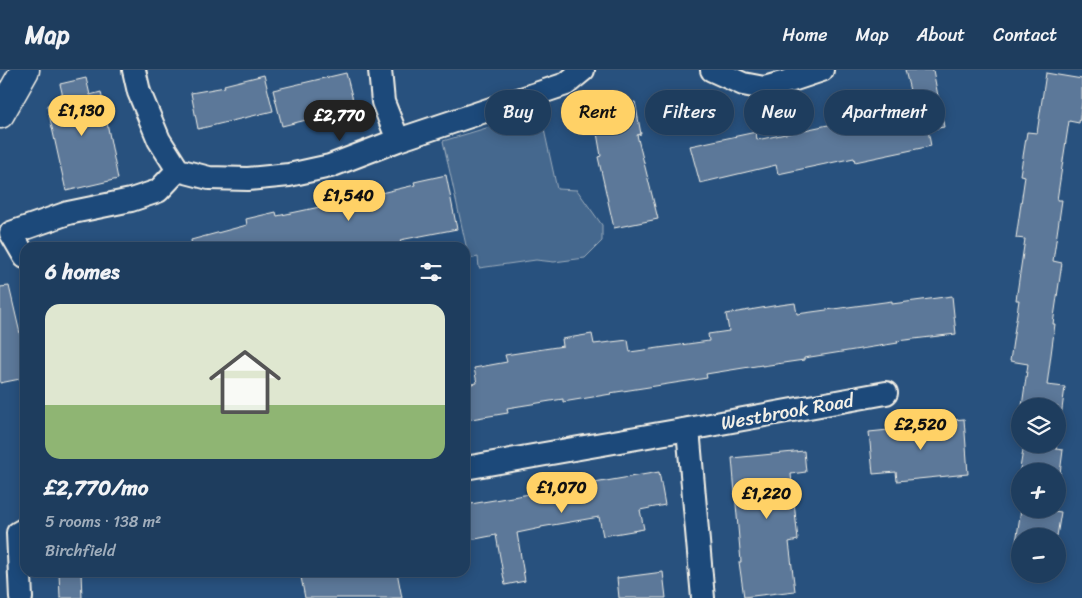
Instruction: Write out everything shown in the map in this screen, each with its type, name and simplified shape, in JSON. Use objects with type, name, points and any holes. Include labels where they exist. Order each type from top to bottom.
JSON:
[{"type":"street","points":[[0,114],[25,70]]},
{"type":"street","points":[[134,70],[139,92],[159,140],[178,170],[209,178],[248,179],[289,175],[330,166],[398,140],[566,84],[583,70]]},
{"type":"street","points":[[380,70],[383,102],[398,140]]},
{"type":"street","points":[[712,70],[743,84],[764,88],[789,82],[822,70]]},
{"type":"street","points":[[20,248],[12,233],[68,213],[131,200],[158,191],[178,170]]},
{"type":"street","name":"Westbrook Road","points":[[470,467],[886,393]]},
{"type":"street","points":[[688,429],[703,598]]},
{"type":"street","points":[[20,532],[18,533],[20,576]]},
{"type":"street","points":[[20,577],[21,598]]},
{"type":"shaded area","points":[[485,128],[485,135],[545,135],[557,189],[577,190],[602,225],[602,241],[585,258],[554,262],[536,260],[479,268],[478,257],[470,259],[470,242],[465,242],[443,141]]},
{"type":"building","points":[[905,70],[933,70],[937,90],[910,90]]},
{"type":"building","points":[[346,73],[355,108],[282,126],[273,90]]},
{"type":"building","points":[[1046,73],[1082,79],[1082,102],[1079,123],[1069,121],[1057,200],[1062,200],[1053,261],[1062,263],[1047,385],[1065,387],[1064,398],[1023,398],[1028,364],[1010,361],[1025,239],[1016,238],[1025,176],[1020,175],[1027,132],[1037,133]]},
{"type":"building","points":[[264,75],[273,111],[198,129],[191,93],[225,87],[224,85]]},
{"type":"building","points":[[86,78],[90,95],[101,92],[118,179],[66,191],[47,105],[64,101],[60,84]]},
{"type":"building","points":[[635,102],[641,134],[637,135],[658,219],[614,228],[598,157],[601,156],[597,135],[635,135]]},
{"type":"building","points":[[824,126],[824,135],[929,135],[931,146],[855,162],[854,158],[778,174],[776,165],[700,183],[690,146],[744,135],[756,135],[757,140],[781,135],[814,135],[814,128]]},
{"type":"building","points":[[446,175],[457,229],[400,240],[400,242],[191,242],[191,240],[247,225],[246,219],[276,212],[277,216],[334,204],[415,185],[414,182]]},
{"type":"building","points":[[9,286],[20,333],[20,379],[0,383],[0,287]]},
{"type":"building","points":[[952,296],[956,334],[897,341],[898,343],[804,358],[804,360],[706,374],[707,378],[563,402],[563,399],[507,408],[508,413],[470,419],[470,384],[477,383],[474,368],[507,362],[505,355],[563,346],[562,339],[592,334],[594,344],[628,340],[630,352],[709,341],[708,334],[729,331],[726,314],[795,303],[797,314],[892,301],[892,304]]},
{"type":"building","points":[[964,419],[968,474],[897,481],[896,472],[873,474],[869,432],[929,426],[929,422]]},
{"type":"building","points":[[804,451],[806,472],[791,474],[798,540],[789,542],[795,591],[744,597],[739,562],[741,562],[732,458]]},
{"type":"building","points":[[1023,453],[1063,453],[1061,463],[1021,463]]},
{"type":"building","points":[[659,472],[665,505],[640,510],[644,529],[603,536],[599,517],[517,533],[525,581],[505,585],[496,535],[470,540],[470,504]]},
{"type":"building","points":[[1020,518],[1060,518],[1058,528],[1018,528]]},
{"type":"building","points":[[663,572],[666,598],[619,598],[617,578]]},
{"type":"building","points":[[59,577],[81,577],[82,598],[60,598]]},
{"type":"building","points":[[301,577],[398,577],[402,598],[305,598]]}]
